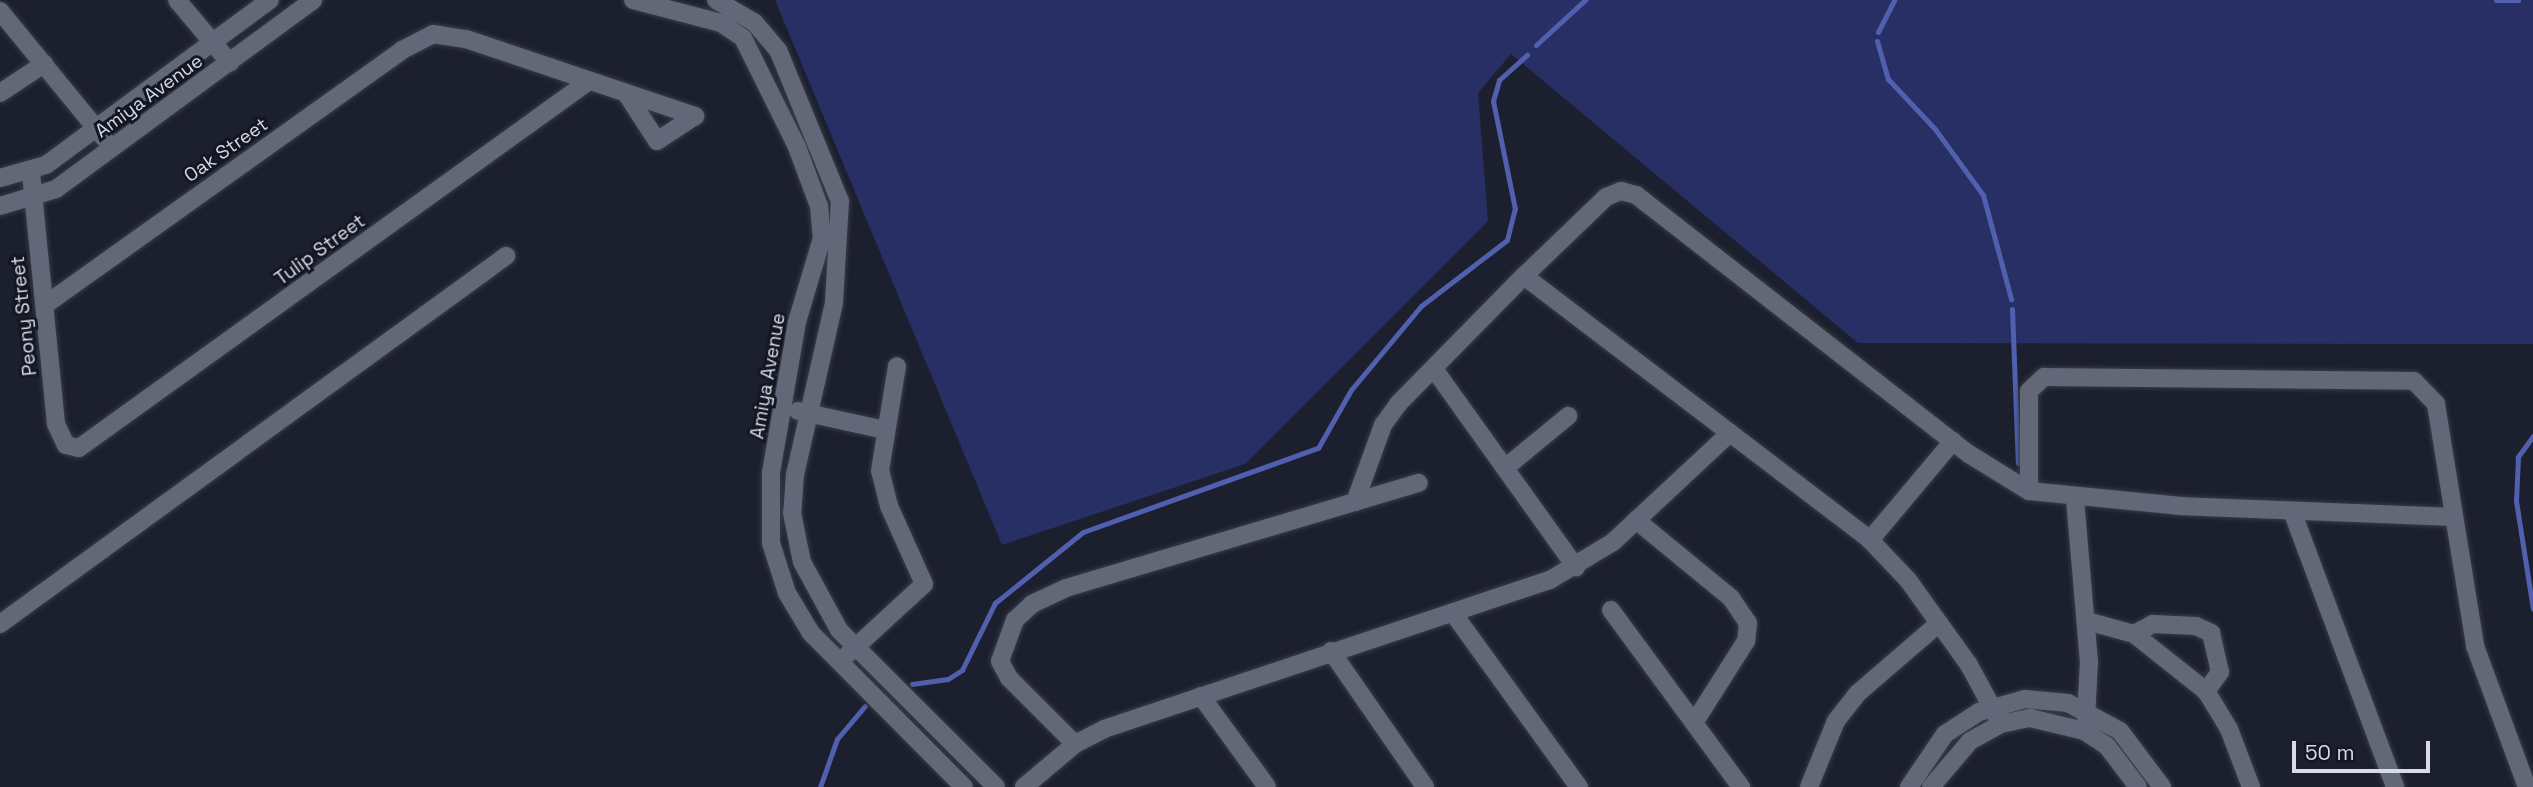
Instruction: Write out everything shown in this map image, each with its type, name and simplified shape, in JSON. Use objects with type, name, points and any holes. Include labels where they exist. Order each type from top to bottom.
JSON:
[{"type":"street","points":[[177,0],[230,63]]},
{"type":"street","name":"Amiya Avenue","points":[[0,178],[31,173],[97,129],[270,0]]},
{"type":"street","name":"Amiya Avenue","points":[[0,206],[34,200],[113,148],[313,0]]},
{"type":"street","name":"Amiya Avenue","points":[[633,0],[721,23],[743,38],[764,71],[813,186],[822,220],[820,252],[797,322],[785,408],[771,473],[771,543],[798,614],[838,663],[964,787]]},
{"type":"street","points":[[716,0],[755,23],[784,62],[834,181],[842,219],[828,340],[794,474],[796,538],[819,602],[856,647],[996,787]]},
{"type":"street","points":[[0,11],[113,148]]},
{"type":"street","points":[[743,38],[755,23]]},
{"type":"street","name":"Oak Street","points":[[45,305],[402,50],[433,34],[589,80]]},
{"type":"street","points":[[0,93],[44,64]]},
{"type":"street","points":[[589,80],[626,93]]},
{"type":"street","name":"Tulip Street","points":[[73,448],[91,442],[589,80]]},
{"type":"street","name":"Peony Street","points":[[31,173],[56,424],[62,440],[73,448]]},
{"type":"street","points":[[1355,502],[1383,425],[1524,276],[1605,197],[1629,191],[1953,441],[2029,491],[2075,499],[2452,517]]},
{"type":"street","points":[[820,252],[838,256]]},
{"type":"street","points":[[0,624],[506,256]]},
{"type":"street","points":[[1524,276],[1870,540],[1938,623],[1993,707],[2001,724]]},
{"type":"street","points":[[838,663],[924,584],[883,487],[885,430],[897,366]]},
{"type":"street","points":[[1434,369],[1576,567]]},
{"type":"street","points":[[2029,491],[2029,391],[2044,377],[2401,380],[2425,387],[2435,404],[2475,646],[2527,787]]},
{"type":"street","points":[[785,408],[885,430]]},
{"type":"street","points":[[1505,468],[1568,416]]},
{"type":"street","points":[[1024,787],[1075,744],[1200,696],[1453,613],[1576,567],[1636,520],[1730,433]]},
{"type":"street","points":[[1870,540],[1953,441]]},
{"type":"street","points":[[1075,744],[1009,678],[1000,661],[1008,631],[1032,604],[1066,588],[1419,483]]},
{"type":"street","points":[[2075,499],[2087,621],[2088,710],[2084,731]]},
{"type":"street","points":[[2292,511],[2395,787]]},
{"type":"street","points":[[1636,520],[1731,598],[1753,622],[1746,641],[1694,723]]},
{"type":"street","points":[[1611,610],[1741,787]]},
{"type":"street","points":[[1453,613],[1579,787]]},
{"type":"street","points":[[2087,621],[2134,634],[2206,691],[2229,729],[2251,787]]},
{"type":"street","points":[[1809,787],[1836,721],[1858,693],[1938,623]]},
{"type":"street","points":[[2134,634],[2153,624],[2196,626],[2211,633],[2220,671],[2206,691]]},
{"type":"street","points":[[1331,651],[1425,787]]},
{"type":"street","points":[[1200,696],[1267,787]]},
{"type":"street","points":[[1909,787],[1945,734],[1993,707],[2036,699],[2088,710],[2139,749],[2162,787]]},
{"type":"street","points":[[1931,787],[1953,755],[2001,724],[2038,718],[2084,731],[2106,746],[2138,787]]},
{"type":"shaded area","points":[[775,0],[2533,0],[2533,344],[1858,343],[1511,54],[1478,93],[1488,221],[1245,464],[1002,545]]},
{"type":"waterway","points":[[1536,45],[1585,0]]},
{"type":"waterway","points":[[1878,32],[1894,0]]},
{"type":"waterway","points":[[2496,0],[2518,0]]},
{"type":"waterway","points":[[1877,41],[1888,79],[1935,129],[1983,195],[2011,299]]},
{"type":"waterway","points":[[912,684],[948,679],[962,670],[995,603],[1083,532],[1318,448],[1351,390],[1421,306],[1507,240],[1515,209],[1493,101],[1499,80],[1527,55]]},
{"type":"waterway","points":[[2012,309],[2018,463]]},
{"type":"waterway","points":[[2533,436],[2518,457],[2516,501],[2533,609]]},
{"type":"waterway","points":[[820,787],[837,739],[865,706]]}]
